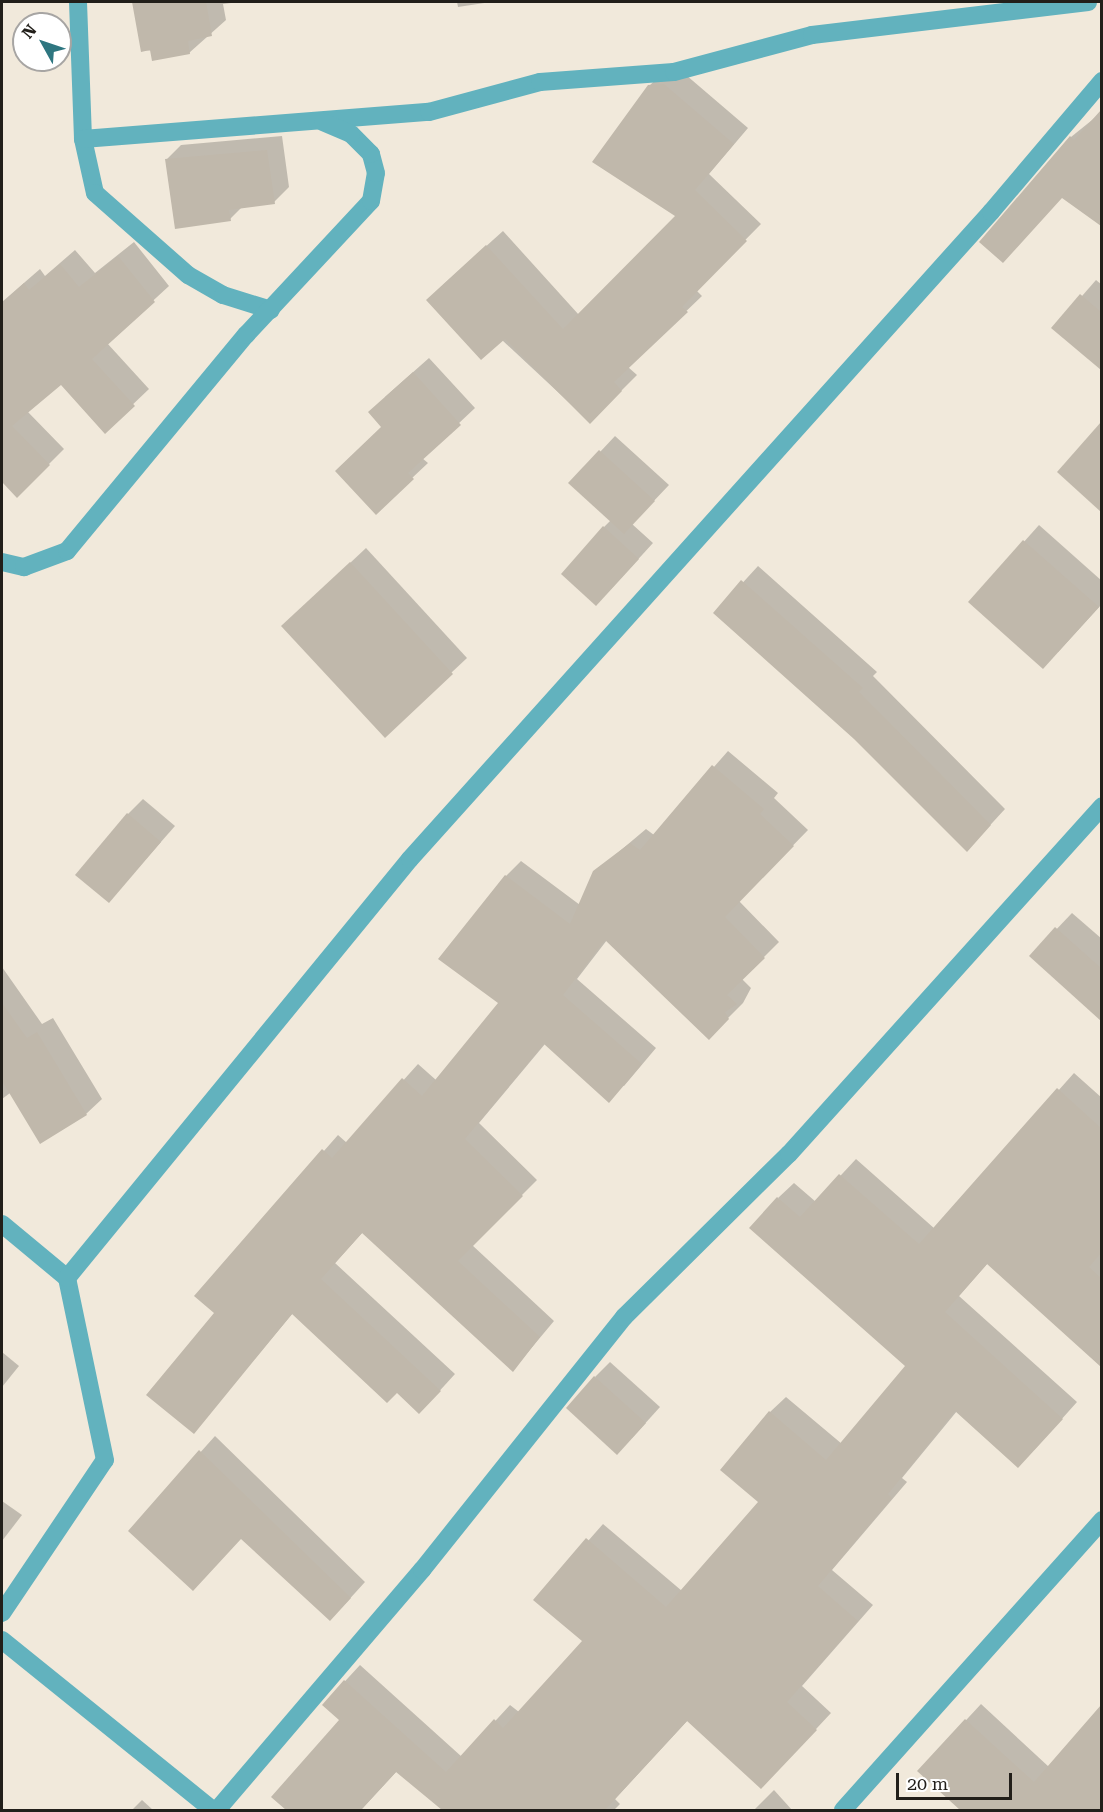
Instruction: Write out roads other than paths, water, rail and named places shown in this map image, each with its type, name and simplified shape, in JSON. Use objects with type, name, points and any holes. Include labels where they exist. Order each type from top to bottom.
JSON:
[{"type":"street","points":[[78,2],[82,139],[94,193],[111,212],[188,275],[223,295],[272,310]]},
{"type":"street","points":[[82,139],[429,112],[540,82],[674,72],[812,35],[1088,2]]},
{"type":"street","points":[[67,1278],[410,859],[991,212],[1101,81]]},
{"type":"street","points":[[2,562],[24,567],[67,551],[272,310],[371,201],[375,173],[371,154],[351,134],[316,120]]},
{"type":"street","points":[[2,1640],[215,1810],[422,1570],[624,1317],[789,1154],[1101,806]]},
{"type":"street","points":[[2,1224],[67,1278],[105,1460],[2,1613]]},
{"type":"street","points":[[843,1810],[1101,1520]]}]
